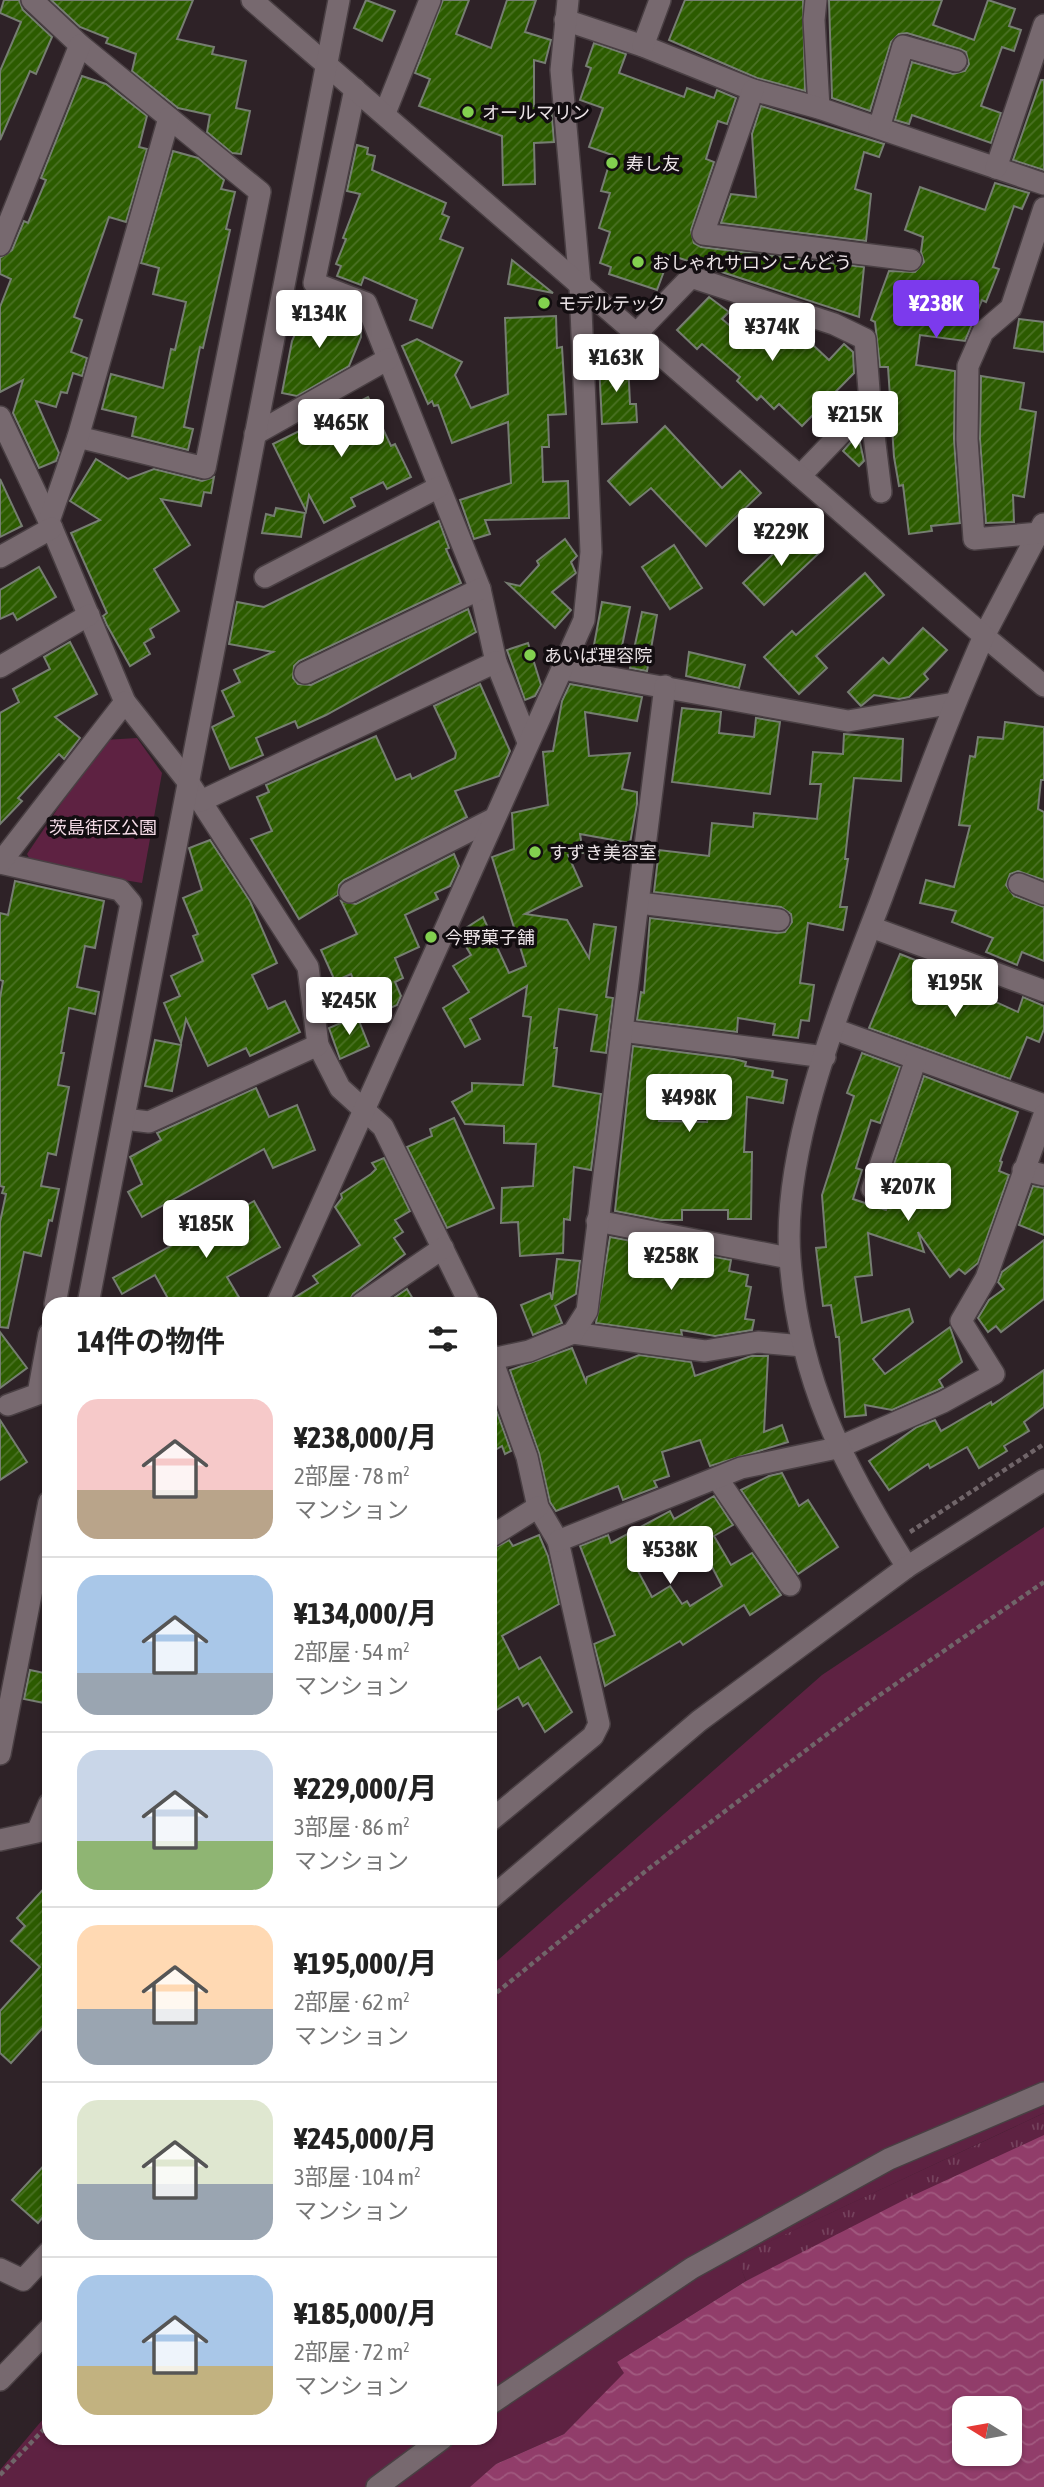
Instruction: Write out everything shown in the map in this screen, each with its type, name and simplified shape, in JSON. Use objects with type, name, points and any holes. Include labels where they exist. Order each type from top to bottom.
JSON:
[{"type":"street","points":[[32,0],[80,45],[260,192],[205,468],[78,437]]},
{"type":"street","points":[[252,0],[1044,686]]},
{"type":"street","points":[[89,1297],[339,0]]},
{"type":"street","points":[[385,113],[430,0]]},
{"type":"street","points":[[643,46],[660,0]]},
{"type":"street","points":[[816,0],[814,20],[819,108]]},
{"type":"street","points":[[280,1297],[584,620],[591,552],[580,285],[561,70],[566,10],[643,46],[753,90],[819,108],[1044,184]]},
{"type":"street","points":[[996,168],[1044,25]]},
{"type":"street","points":[[0,246],[80,45]]},
{"type":"street","points":[[878,128],[903,46],[956,61]]},
{"type":"street","points":[[355,89],[313,283],[366,303],[480,589],[496,662],[528,742]]},
{"type":"street","points":[[753,90],[703,234],[911,260]]},
{"type":"street","points":[[0,557],[51,525],[169,118]]},
{"type":"street","points":[[1042,528],[974,539],[967,439],[968,366],[983,332],[1011,308],[1044,208]]},
{"type":"street","points":[[637,334],[691,277],[834,324],[865,339],[881,492]]},
{"type":"street","points":[[256,434],[388,359]]},
{"type":"street","points":[[800,476],[870,403]]},
{"type":"street","points":[[0,417],[51,525],[125,702],[189,783],[309,967],[318,1045],[340,1088],[383,1127],[467,1297]]},
{"type":"street","points":[[265,577],[439,487]]},
{"type":"street","points":[[907,1567],[837,1448],[822,1413],[803,1346],[789,1258],[790,1209],[810,1099],[870,927],[954,704],[984,636],[1042,528]]},
{"type":"street","points":[[305,673],[480,589]]},
{"type":"street","points":[[0,667],[89,615]]},
{"type":"street","points":[[201,801],[496,662]]},
{"type":"street","points":[[563,669],[848,721],[954,704]]},
{"type":"street","points":[[573,1333],[587,1311],[665,686]]},
{"type":"street","points":[[56,1297],[131,903],[120,890],[0,863],[125,702]]},
{"type":"street","points":[[350,892],[493,818]]},
{"type":"street","points":[[1019,884],[1044,894]]},
{"type":"street","points":[[639,903],[779,919]]},
{"type":"street","points":[[870,927],[1044,991]]},
{"type":"street","points":[[834,1029],[1044,1105]]},
{"type":"street","points":[[622,1031],[825,1057]]},
{"type":"street","points":[[124,1119],[149,1122],[318,1045]]},
{"type":"street","points":[[872,1189],[916,1059]]},
{"type":"street","points":[[558,1541],[741,1468],[837,1448],[943,1402],[994,1374],[961,1321],[986,1278],[1034,1172],[1044,1115]]},
{"type":"street","points":[[597,1222],[789,1258]]},
{"type":"street","points":[[371,1297],[443,1248]]},
{"type":"street","points":[[497,1356],[529,1351],[573,1333],[705,1351],[758,1342],[803,1346]]},
{"type":"street","points":[[3,1404],[38,1394],[42,1372]]},
{"type":"street","points":[[497,1393],[527,1457],[538,1507],[558,1541],[599,1724],[593,1736],[497,1815]]},
{"type":"street","points":[[717,1478],[790,1585]]},
{"type":"street","points":[[497,1893],[699,1721],[907,1567],[1044,1480]]},
{"type":"street","points":[[497,1533],[538,1507]]},
{"type":"street","points":[[0,1754],[42,1538]]},
{"type":"street","points":[[0,1840],[37,1832],[42,1820]]},
{"type":"street","points":[[497,2399],[692,2268],[889,2159],[1044,2093]]},
{"type":"street","points":[[0,2269],[23,2280],[42,2260]]},
{"type":"street","points":[[0,2380],[42,2336]]},
{"type":"street","points":[[377,2487],[434,2445]]},
{"type":"path","points":[[892,1544],[1044,1444]]},
{"type":"path","points":[[497,1992],[647,1870],[853,1715],[1044,1581]]},
{"type":"path","points":[[0,2475],[42,2431]]},
{"type":"green space","name":"茨島街区公園","points":[[137,738],[162,773],[142,883],[33,865],[27,854],[104,740]]},
{"type":"green space","points":[[1044,1527],[1044,2113],[737,2257],[746,2281],[617,2362],[625,2373],[564,2434],[496,2464],[471,2487],[0,2487],[0,2470],[42,2420],[42,2445],[497,2445],[497,1961],[822,1675]]},
{"type":"green space","points":[[1044,2113],[1044,2137],[746,2281],[736,2257]]},
{"type":"water","points":[[1044,2135],[1044,2487],[470,2487],[496,2464],[564,2434],[624,2373],[617,2362],[746,2281],[912,2196]]},
{"type":"building","points":[[4,0],[19,0],[23,10],[52,37],[36,74],[30,71],[0,140],[0,71],[21,22],[0,13]]},
{"type":"building","points":[[51,0],[193,0],[177,39],[214,47],[212,54],[246,61],[236,108],[250,111],[241,154],[232,153],[207,132],[210,115],[178,108],[132,71],[136,54],[106,43],[108,38],[80,27]]},
{"type":"building","points":[[366,0],[395,11],[382,41],[354,28]]},
{"type":"building","points":[[443,0],[469,0],[456,34],[491,48],[507,0],[536,0],[525,32],[551,40],[545,63],[534,60],[534,106],[551,105],[554,142],[534,143],[535,184],[503,185],[502,136],[419,106],[430,79],[415,73]]},
{"type":"building","points":[[685,0],[803,0],[805,91],[757,78],[669,40]]},
{"type":"building","points":[[829,0],[942,0],[933,25],[974,40],[988,0],[1015,9],[1009,26],[1021,30],[1014,51],[1002,47],[981,106],[1001,113],[991,143],[912,115],[909,124],[895,120],[912,62],[953,74],[965,71],[969,64],[966,52],[960,49],[907,33],[899,34],[891,42],[870,111],[832,98]]},
{"type":"building","points":[[594,43],[626,54],[619,73],[684,97],[687,88],[714,98],[717,90],[736,98],[727,124],[718,121],[706,159],[714,162],[691,230],[694,243],[701,247],[864,267],[859,317],[670,255],[657,290],[609,274],[611,267],[600,263],[610,232],[599,228],[610,193],[601,191],[612,155],[589,147],[603,108],[580,100],[591,68],[586,66]]},
{"type":"building","points":[[82,76],[106,84],[147,116],[139,147],[147,149],[126,222],[109,217],[74,317],[82,320],[71,352],[87,358],[82,376],[73,373],[67,393],[61,392],[56,407],[36,401],[59,453],[56,461],[39,468],[13,413],[23,380],[0,392],[0,307],[11,279],[0,274],[0,258],[12,250],[24,221],[28,223],[46,180],[41,178]]},
{"type":"building","points":[[1041,80],[1044,80],[1044,170],[1013,160]]},
{"type":"building","points":[[761,106],[884,144],[879,157],[864,152],[855,189],[871,194],[866,241],[721,223],[731,194],[756,197],[752,134]]},
{"type":"building","points":[[357,145],[368,148],[367,154],[375,156],[372,170],[446,203],[442,214],[449,217],[440,239],[463,248],[432,328],[410,320],[417,300],[364,277],[361,285],[337,276],[341,266],[336,264],[346,239],[343,238],[360,194],[347,191]]},
{"type":"building","points":[[173,151],[198,158],[224,180],[221,189],[235,192],[226,229],[230,230],[203,348],[200,347],[184,427],[193,429],[188,450],[132,436],[136,417],[102,409],[111,374],[163,388],[171,349],[175,350],[186,302],[153,294],[159,268],[141,263]]},
{"type":"building","points":[[995,183],[1029,193],[1022,209],[1014,206],[993,267],[999,269],[986,302],[982,300],[965,341],[920,335],[916,365],[955,371],[954,439],[960,523],[931,526],[932,531],[909,534],[903,485],[899,486],[894,457],[888,367],[880,367],[875,322],[871,320],[889,271],[915,272],[924,262],[921,252],[923,237],[905,230],[920,187],[985,210]]},
{"type":"building","points":[[512,260],[553,293],[508,284]]},
{"type":"building","points":[[709,297],[729,312],[722,319],[752,344],[760,335],[776,349],[796,329],[829,360],[844,344],[853,352],[854,373],[802,426],[779,404],[774,409],[761,396],[757,400],[737,381],[740,377],[702,344],[697,349],[677,330]]},
{"type":"building","points":[[310,300],[332,309],[329,316],[361,330],[361,337],[349,366],[297,396],[282,393],[292,341]]},
{"type":"building","points":[[556,316],[557,348],[562,347],[566,414],[548,415],[549,447],[542,447],[543,482],[568,481],[569,518],[485,520],[490,534],[474,539],[460,500],[511,483],[508,422],[452,443],[438,405],[434,406],[432,401],[428,404],[402,346],[417,339],[462,362],[455,375],[471,408],[508,394],[505,318]]},
{"type":"building","points":[[1019,319],[1044,322],[1044,352],[1014,348]]},
{"type":"building","points":[[628,361],[630,404],[636,404],[637,422],[602,424],[599,363]]},
{"type":"building","points":[[981,376],[1024,383],[1020,409],[1036,412],[1024,497],[1013,495],[1014,522],[986,523],[980,439]]},
{"type":"building","points":[[368,397],[391,446],[395,444],[411,477],[387,489],[383,482],[351,498],[355,506],[324,523],[309,495],[306,511],[273,444]]},
{"type":"building","points":[[665,426],[722,488],[740,471],[761,493],[706,546],[651,488],[630,505],[608,481]]},
{"type":"building","points":[[858,434],[864,461],[859,466],[843,451]]},
{"type":"building","points":[[96,459],[128,479],[154,469],[202,481],[214,477],[211,493],[204,492],[201,506],[161,499],[190,545],[154,569],[179,611],[150,629],[154,637],[144,643],[150,654],[130,666],[103,616],[107,613],[71,533],[100,520],[70,501]]},
{"type":"building","points":[[0,479],[22,526],[0,537]]},
{"type":"building","points":[[276,508],[305,513],[301,537],[262,533],[266,514],[274,516]]},
{"type":"building","points":[[439,521],[449,548],[446,549],[461,583],[299,661],[294,666],[293,678],[298,684],[311,685],[468,609],[476,632],[326,715],[298,728],[295,721],[256,738],[263,755],[230,769],[212,727],[234,716],[222,691],[240,682],[234,670],[273,652],[229,644],[237,602],[264,607]]},
{"type":"building","points":[[798,530],[819,553],[764,605],[743,583]]},
{"type":"building","points":[[565,539],[577,556],[571,562],[576,573],[552,592],[571,610],[555,628],[507,583],[520,586],[539,565],[537,561]]},
{"type":"building","points":[[674,545],[702,588],[670,609],[642,567]]},
{"type":"building","points":[[39,567],[56,597],[17,620],[13,613],[0,619],[0,590]]},
{"type":"building","points":[[865,573],[884,595],[816,656],[827,668],[799,694],[764,657],[792,631],[796,635]]},
{"type":"building","points":[[602,602],[630,607],[621,651],[594,645]]},
{"type":"building","points":[[642,612],[657,615],[647,671],[630,668]]},
{"type":"building","points":[[923,628],[947,650],[924,674],[928,679],[909,697],[899,699],[874,695],[861,706],[848,692],[883,658],[889,664]]},
{"type":"building","points":[[70,642],[97,694],[55,717],[80,738],[64,759],[59,754],[18,798],[22,801],[0,824],[0,713],[19,702],[13,689],[50,669],[44,657]]},
{"type":"building","points":[[528,643],[541,685],[535,696],[525,700],[507,650]]},
{"type":"building","points":[[689,652],[745,665],[739,688],[686,676]]},
{"type":"building","points":[[480,684],[510,751],[499,776],[455,791],[467,817],[344,880],[339,885],[338,895],[299,919],[251,839],[272,831],[257,797],[269,792],[266,785],[376,736],[396,780],[410,774],[412,779],[455,758],[456,753],[434,706]]},
{"type":"building","points":[[570,684],[642,697],[637,721],[585,712],[589,756],[630,753],[622,789],[637,792],[637,804],[630,843],[580,834],[583,853],[568,855],[582,886],[525,914],[567,920],[589,958],[594,924],[616,927],[606,997],[613,998],[606,1053],[591,1051],[597,1015],[559,1009],[554,1048],[557,1048],[553,1086],[601,1094],[591,1170],[574,1167],[570,1220],[564,1219],[563,1253],[520,1256],[518,1222],[501,1223],[502,1188],[533,1186],[536,1144],[504,1143],[504,1126],[465,1124],[452,1102],[472,1091],[472,1083],[523,1085],[531,1017],[523,1016],[527,986],[470,1019],[480,1039],[465,1047],[443,1008],[469,992],[453,966],[471,955],[458,933],[483,917],[509,973],[526,966],[492,857],[514,849],[512,813],[548,805],[543,752],[553,751],[562,701]]},
{"type":"building","points":[[682,708],[721,712],[719,733],[754,737],[756,718],[780,722],[770,794],[672,782]]},
{"type":"building","points":[[1005,722],[1044,727],[1044,780],[1041,780],[1038,809],[1044,812],[1044,880],[1018,871],[1010,874],[1006,885],[1014,896],[1044,907],[1044,961],[1022,952],[1017,965],[986,952],[993,938],[952,922],[956,911],[920,903],[926,880],[954,887],[970,826],[959,825],[970,756],[975,757],[978,737],[1003,739]]},
{"type":"building","points":[[844,734],[903,739],[901,781],[854,778],[845,859],[848,859],[840,907],[847,907],[843,930],[808,923],[800,983],[814,985],[809,1021],[801,1020],[798,1038],[773,1035],[775,1024],[738,1018],[737,1032],[637,1020],[641,992],[644,993],[650,918],[777,933],[785,932],[792,922],[791,914],[781,907],[654,892],[659,850],[709,856],[712,823],[753,827],[754,813],[817,819],[821,784],[810,784],[813,752],[843,754]]},
{"type":"building","points":[[210,840],[250,901],[277,963],[252,975],[268,1009],[285,1001],[300,1032],[250,1056],[246,1048],[208,1066],[186,1019],[181,1043],[164,1003],[180,996],[171,976],[203,961],[193,936],[198,934],[183,898],[202,890],[189,848]]},
{"type":"building","points":[[454,854],[459,866],[450,886],[435,893],[438,899],[405,915],[419,947],[395,958],[403,978],[395,982],[401,996],[397,1005],[370,1017],[351,974],[335,981],[321,950],[357,934],[341,901],[356,904]]},
{"type":"building","points":[[15,881],[104,901],[95,948],[85,946],[77,987],[99,992],[95,1014],[69,1008],[61,1053],[64,1053],[58,1085],[69,1087],[56,1155],[48,1153],[41,1186],[59,1189],[52,1221],[49,1220],[41,1256],[24,1252],[8,1328],[0,1327],[0,1222],[6,1194],[2,1193],[4,1187],[0,1186],[0,998],[3,981],[0,980],[0,913],[8,915]]},
{"type":"building","points":[[900,954],[938,969],[936,975],[1018,1012],[1023,997],[1044,1006],[1044,1029],[1039,1042],[1027,1037],[1010,1079],[869,1028]]},
{"type":"building","points":[[357,1016],[369,1046],[340,1059],[329,1028]]},
{"type":"building","points":[[155,1040],[181,1045],[172,1091],[145,1086]]},
{"type":"building","points":[[633,1046],[734,1059],[746,1062],[745,1066],[773,1071],[772,1077],[787,1080],[783,1103],[747,1097],[744,1152],[752,1152],[751,1219],[728,1219],[728,1210],[682,1210],[682,1220],[661,1220],[615,1211]],"holes":[[[668,1075],[715,1079],[707,1122],[659,1121]]]},
{"type":"building","points":[[862,1053],[900,1067],[880,1123],[871,1120],[856,1168],[862,1170],[853,1199],[886,1210],[903,1168],[894,1164],[924,1076],[1018,1112],[1000,1161],[999,1171],[1009,1175],[978,1263],[965,1274],[959,1269],[950,1277],[918,1232],[924,1252],[868,1233],[872,1275],[855,1277],[862,1323],[909,1309],[913,1322],[873,1359],[885,1374],[950,1327],[962,1362],[939,1380],[943,1387],[937,1390],[892,1410],[865,1405],[866,1415],[845,1417],[839,1337],[836,1337],[831,1305],[823,1306],[816,1248],[826,1247],[822,1195],[854,1096],[847,1093]]},
{"type":"building","points":[[256,1088],[269,1117],[297,1105],[315,1150],[273,1168],[264,1149],[142,1217],[128,1192],[142,1184],[130,1157],[161,1140],[157,1133]]},
{"type":"building","points":[[454,1118],[494,1208],[447,1228],[407,1147],[432,1136],[430,1129]]},
{"type":"building","points":[[384,1158],[410,1211],[395,1220],[403,1232],[394,1238],[405,1254],[352,1297],[296,1297],[318,1283],[313,1276],[360,1245],[335,1207],[342,1198],[341,1194],[376,1169],[372,1163]]},
{"type":"building","points":[[1033,1186],[1044,1188],[1044,1235],[1019,1225]]},
{"type":"building","points":[[254,1201],[280,1247],[227,1277],[239,1297],[167,1297],[155,1275],[122,1294],[113,1278],[183,1239],[181,1236],[208,1220],[211,1225]]},
{"type":"building","points":[[610,1237],[664,1247],[663,1256],[702,1264],[704,1255],[731,1260],[729,1271],[748,1275],[746,1286],[751,1287],[745,1319],[754,1320],[752,1330],[715,1336],[681,1330],[682,1335],[596,1323]]},
{"type":"building","points":[[1044,1240],[1044,1299],[1001,1332],[996,1326],[988,1332],[978,1318],[989,1300],[1004,1289],[998,1282],[1002,1272]]},
{"type":"building","points":[[557,1259],[580,1261],[576,1294],[555,1306],[562,1323],[533,1335],[521,1305],[550,1293],[552,1300]]},
{"type":"building","points":[[407,1289],[412,1297],[395,1297]]},
{"type":"building","points":[[0,1332],[27,1368],[0,1388]]},
{"type":"building","points":[[572,1348],[586,1382],[587,1377],[639,1355],[691,1362],[695,1376],[751,1356],[768,1356],[764,1432],[782,1425],[788,1442],[710,1466],[700,1440],[662,1452],[669,1476],[654,1481],[657,1487],[623,1500],[618,1486],[556,1511],[550,1502],[539,1453],[510,1370]]},
{"type":"building","points":[[1044,1370],[1044,1407],[1024,1422],[1029,1431],[1004,1446],[1007,1451],[979,1468],[967,1447],[930,1468],[928,1464],[889,1490],[869,1461],[917,1427],[935,1420],[941,1431],[991,1402],[992,1405]]},
{"type":"building","points":[[497,1412],[511,1451],[505,1454],[502,1446],[497,1449]]},
{"type":"building","points":[[0,1420],[27,1462],[0,1480]]},
{"type":"building","points":[[782,1473],[799,1506],[808,1500],[838,1547],[798,1574],[741,1490],[769,1476]]},
{"type":"building","points":[[714,1496],[733,1525],[714,1536],[731,1565],[752,1553],[781,1595],[750,1615],[744,1605],[683,1645],[680,1641],[605,1686],[594,1644],[615,1635],[580,1546],[608,1535],[611,1543],[670,1511],[674,1519]],"holes":[[[692,1529],[722,1586],[690,1606],[687,1601],[682,1604],[670,1586],[652,1597],[633,1562]]]},
{"type":"building","points":[[539,1535],[548,1556],[559,1604],[502,1636],[519,1669],[540,1657],[572,1712],[545,1732],[528,1703],[523,1706],[518,1697],[497,1710],[497,1546],[509,1540],[513,1546]]},
{"type":"building","points":[[30,1670],[42,1673],[42,1703],[24,1699]]},
{"type":"building","points":[[42,1891],[42,2029],[11,2063],[0,2053],[0,2011],[40,1967],[11,1941],[25,1926],[17,1918]]},
{"type":"building","points":[[42,2168],[42,2218],[38,2223],[12,2200]]},
{"type":"place","name":"オールマリン","points":[[468,112]]},
{"type":"place","name":"寿し友","points":[[612,163]]},
{"type":"place","name":"おしゃれサロン こんどう","points":[[638,262]]},
{"type":"place","name":"モデルテック","points":[[544,303]]},
{"type":"place","name":"あいば理容院","points":[[530,655]]},
{"type":"place","name":"すずき美容室","points":[[535,852]]},
{"type":"place","name":"今野菓子舗","points":[[431,937]]}]
